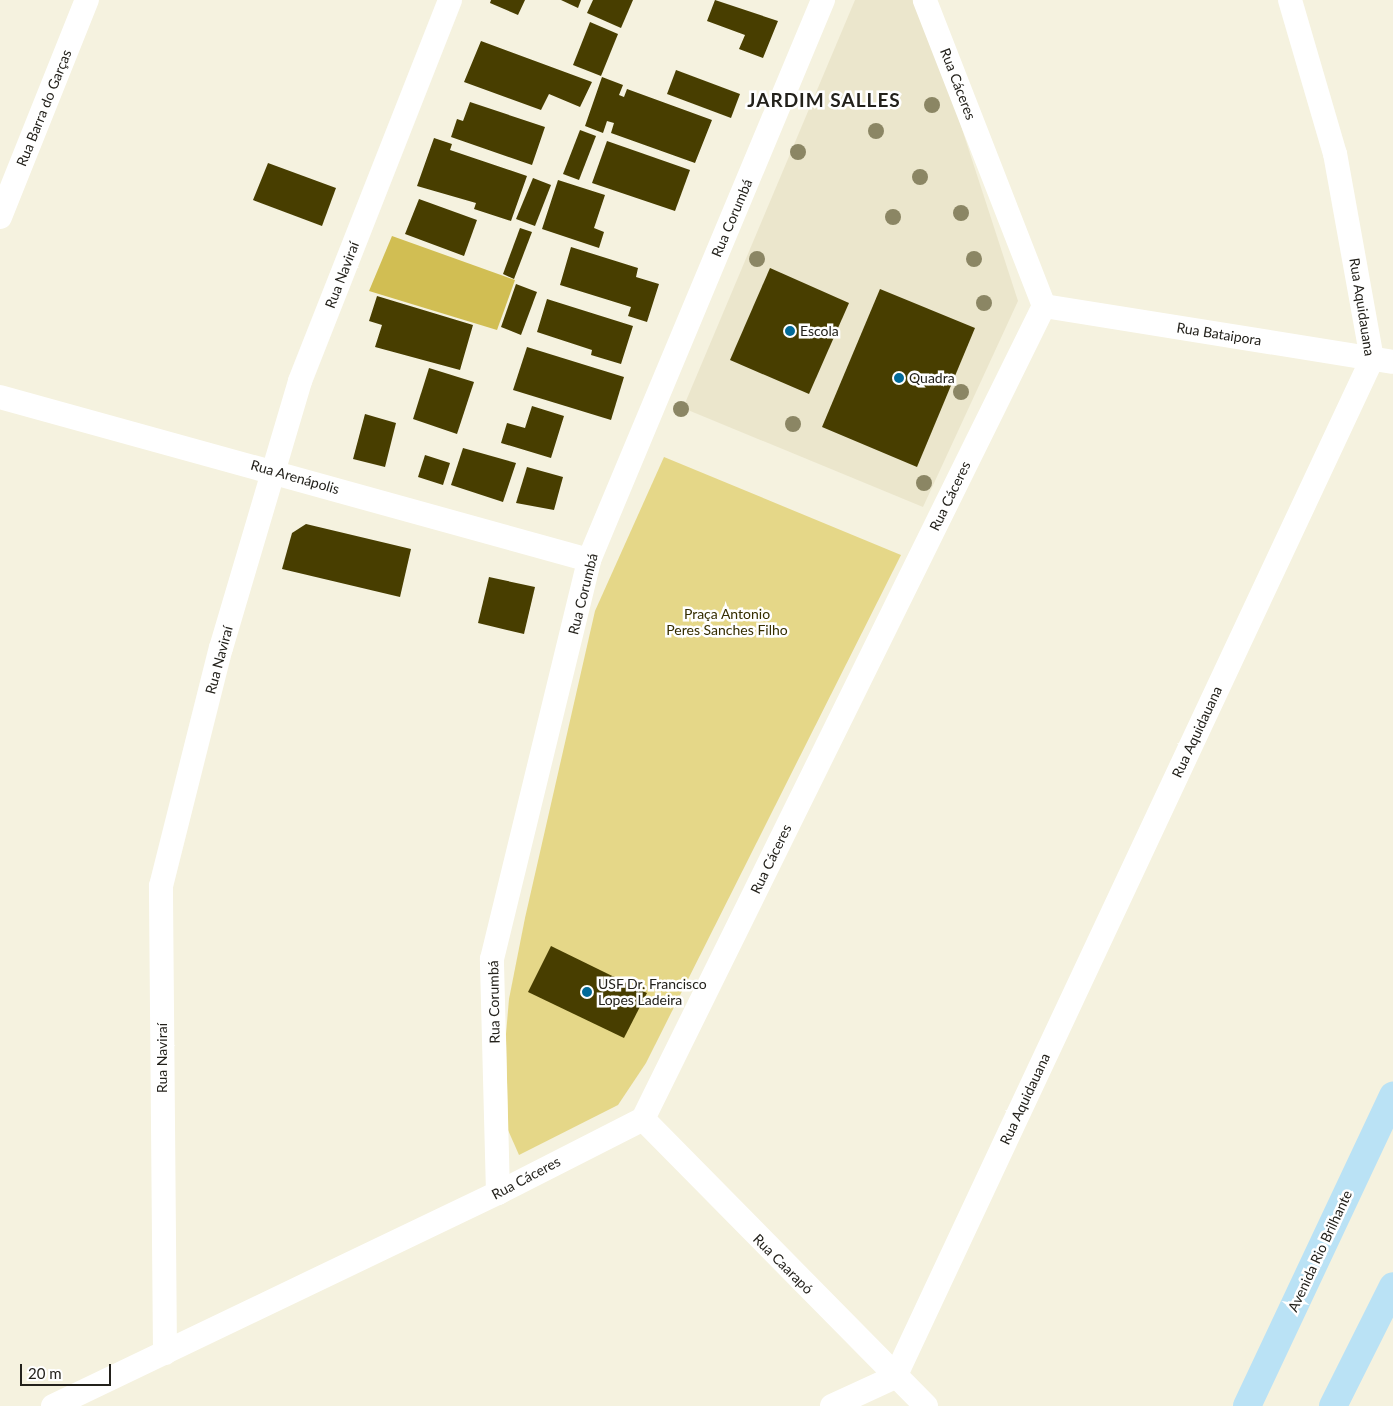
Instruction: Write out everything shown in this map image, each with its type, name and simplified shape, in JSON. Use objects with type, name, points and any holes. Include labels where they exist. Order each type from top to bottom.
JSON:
[{"type":"main road","name":"Avenida Rio Brilhante","points":[[1247,1406],[1393,1096]]},
{"type":"main road","points":[[1333,1406],[1393,1286]]},
{"type":"street","name":"Rua Barra do Garças","points":[[0,217],[87,0]]},
{"type":"street","name":"Rua Naviraí","points":[[165,1353],[161,886],[221,648],[276,471],[300,381],[450,0]]},
{"type":"street","name":"Rua Corumbá","points":[[498,1193],[492,959],[589,560],[823,0]]},
{"type":"street","name":"Rua Cáceres","points":[[53,1406],[498,1193],[643,1119],[1044,306],[925,0]]},
{"type":"street","name":"Rua Aquidauana","points":[[895,1377],[1383,361],[1335,154],[1290,0]]},
{"type":"street","name":"Rua Bataipora","points":[[1044,306],[1383,361]]},
{"type":"street","name":"Rua Arenápolis","points":[[0,397],[276,471],[589,560]]},
{"type":"street","name":"Rua Caarapó","points":[[643,1119],[895,1377],[926,1406]]},
{"type":"street","points":[[832,1406],[895,1377]]},
{"type":"shaded area","points":[[855,0],[920,0],[1018,301],[923,507],[683,408]]},
{"type":"shaded area","points":[[392,236],[515,280],[497,330],[369,291]]},
{"type":"green space","name":"Praça Antonio Peres Sanches Filho","points":[[664,457],[901,555],[646,1063],[618,1105],[519,1155],[508,1130],[506,1034],[509,999],[525,918],[595,611]]},
{"type":"building","points":[[491,0],[525,0],[518,15],[490,3]]},
{"type":"building","points":[[561,0],[581,0],[578,8]]},
{"type":"building","points":[[593,0],[633,0],[621,28],[587,13]]},
{"type":"building","points":[[715,0],[778,21],[763,58],[739,49],[745,35],[707,21]]},
{"type":"building","points":[[590,22],[618,34],[601,76],[573,65]]},
{"type":"building","points":[[481,41],[592,82],[580,107],[549,94],[541,110],[464,82]]},
{"type":"building","points":[[676,70],[740,94],[731,118],[667,94]]},
{"type":"building","points":[[602,77],[623,85],[619,95],[624,97],[627,89],[712,120],[695,163],[611,133],[614,123],[607,121],[603,133],[585,126]]},
{"type":"building","points":[[470,102],[545,127],[532,165],[451,137],[457,119],[463,121]]},
{"type":"building","points":[[580,130],[596,136],[579,180],[563,174]]},
{"type":"building","points":[[434,138],[452,144],[450,150],[527,176],[511,221],[474,209],[476,203],[417,186]]},
{"type":"building","points":[[607,141],[690,170],[675,211],[592,183]]},
{"type":"building","points":[[268,163],[336,188],[322,226],[253,200]]},
{"type":"building","points":[[533,178],[551,185],[535,226],[516,219]]},
{"type":"building","points":[[558,180],[605,195],[594,228],[604,232],[599,248],[542,229]]},
{"type":"building","points":[[419,199],[477,220],[464,256],[405,234]]},
{"type":"building","points":[[520,228],[532,232],[514,279],[503,274]]},
{"type":"building","points":[[571,247],[638,268],[636,277],[659,284],[647,322],[628,316],[631,307],[560,285]]},
{"type":"building","name":"Escola","points":[[770,268],[849,303],[809,394],[730,360]]},
{"type":"building","points":[[516,284],[537,292],[521,335],[501,327]]},
{"type":"building","name":"Quadra","points":[[880,289],[975,328],[917,467],[822,427]]},
{"type":"building","points":[[377,296],[473,325],[460,370],[375,347],[382,325],[369,321]]},
{"type":"building","points":[[547,299],[633,326],[621,364],[591,355],[592,350],[537,332]]},
{"type":"building","points":[[527,347],[624,377],[611,420],[513,390]]},
{"type":"building","points":[[429,368],[474,382],[457,434],[413,419]]},
{"type":"building","points":[[532,406],[564,416],[551,458],[501,443],[507,423],[525,428]]},
{"type":"building","points":[[365,414],[396,423],[385,467],[353,459]]},
{"type":"building","points":[[463,448],[516,463],[503,502],[451,485]]},
{"type":"building","points":[[425,455],[450,463],[443,485],[418,477]]},
{"type":"building","points":[[527,467],[563,477],[554,510],[516,503]]},
{"type":"building","points":[[306,524],[411,549],[400,597],[282,569],[292,533]]},
{"type":"building","points":[[489,577],[535,587],[524,634],[478,623]]},
{"type":"building","name":"USF Dr. Francisco Lopes Ladeira","points":[[551,946],[647,993],[624,1038],[528,992]]},
{"type":"place","name":"Escola","points":[[790,331]]},
{"type":"place","name":"Quadra","points":[[899,378]]},
{"type":"place","name":"USF Dr. Francisco Lopes Ladeira","points":[[587,992]]},
{"type":"district","name":"JARDIM SALLES","points":[[824,100]]}]
